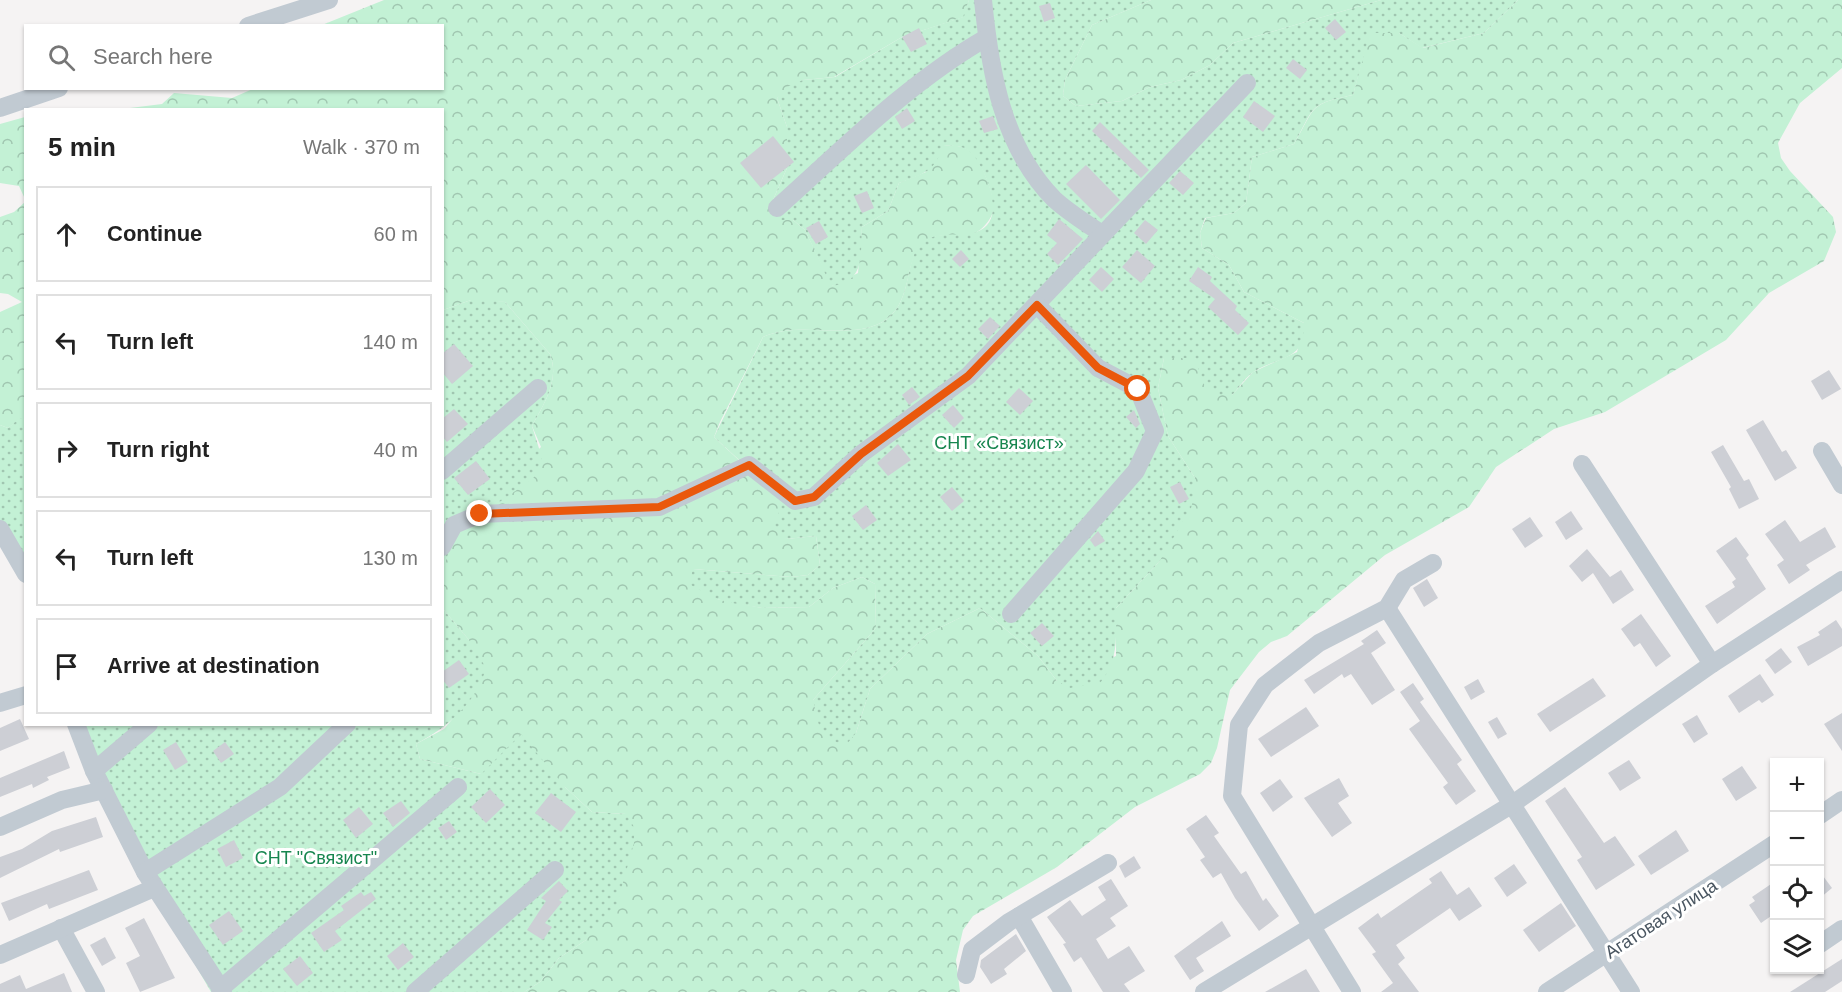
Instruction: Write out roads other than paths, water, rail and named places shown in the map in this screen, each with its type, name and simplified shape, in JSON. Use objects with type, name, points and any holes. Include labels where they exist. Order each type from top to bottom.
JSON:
[{"type":"street","points":[[254,24],[329,0]]},
{"type":"street","points":[[983,0],[986,38],[1006,122],[1023,161],[1055,200],[1102,234]]},
{"type":"street","points":[[777,208],[888,108],[950,59],[986,38]]},
{"type":"street","points":[[444,543],[454,525],[480,514],[659,507],[749,465],[795,501],[814,497],[861,454],[968,376],[1247,83]]},
{"type":"street","points":[[0,108],[53,90]]},
{"type":"street","points":[[1011,614],[1136,471],[1155,431],[1138,389],[1098,368],[1037,305]]},
{"type":"street","points":[[444,469],[538,388]]},
{"type":"street","points":[[1822,451],[1842,485]]},
{"type":"street","points":[[1582,464],[1712,664]]},
{"type":"street","points":[[0,529],[24,571]]},
{"type":"street","points":[[1352,992],[1310,927],[1232,796],[1239,725],[1265,685],[1319,643],[1387,608],[1404,580],[1433,563]]},
{"type":"street","points":[[1204,992],[1511,805],[1712,664],[1842,580]]},
{"type":"street","points":[[1387,608],[1631,992]]},
{"type":"street","points":[[0,703],[24,696]]},
{"type":"street","points":[[77,726],[94,771],[145,872],[222,991],[458,787]]},
{"type":"street","points":[[94,771],[147,726]]},
{"type":"street","points":[[145,872],[280,787],[345,726]]},
{"type":"street","points":[[0,827],[62,800],[104,790]]},
{"type":"street","points":[[1824,812],[1842,800]]},
{"type":"street","name":"Агатовая улица","points":[[1547,992],[1770,847]]},
{"type":"street","points":[[966,975],[972,950],[1019,915],[1108,863]]},
{"type":"street","points":[[415,992],[555,870]]},
{"type":"street","points":[[0,955],[154,888]]},
{"type":"street","points":[[1019,915],[1063,992]]},
{"type":"street","points":[[61,928],[96,992]]},
{"type":"street","points":[[1824,941],[1842,929]]},
{"type":"park label","name":"СНТ «Связист»","points":[[999,443]]},
{"type":"park label","name":"СНТ \"Связист\"","points":[[316,858]]}]
